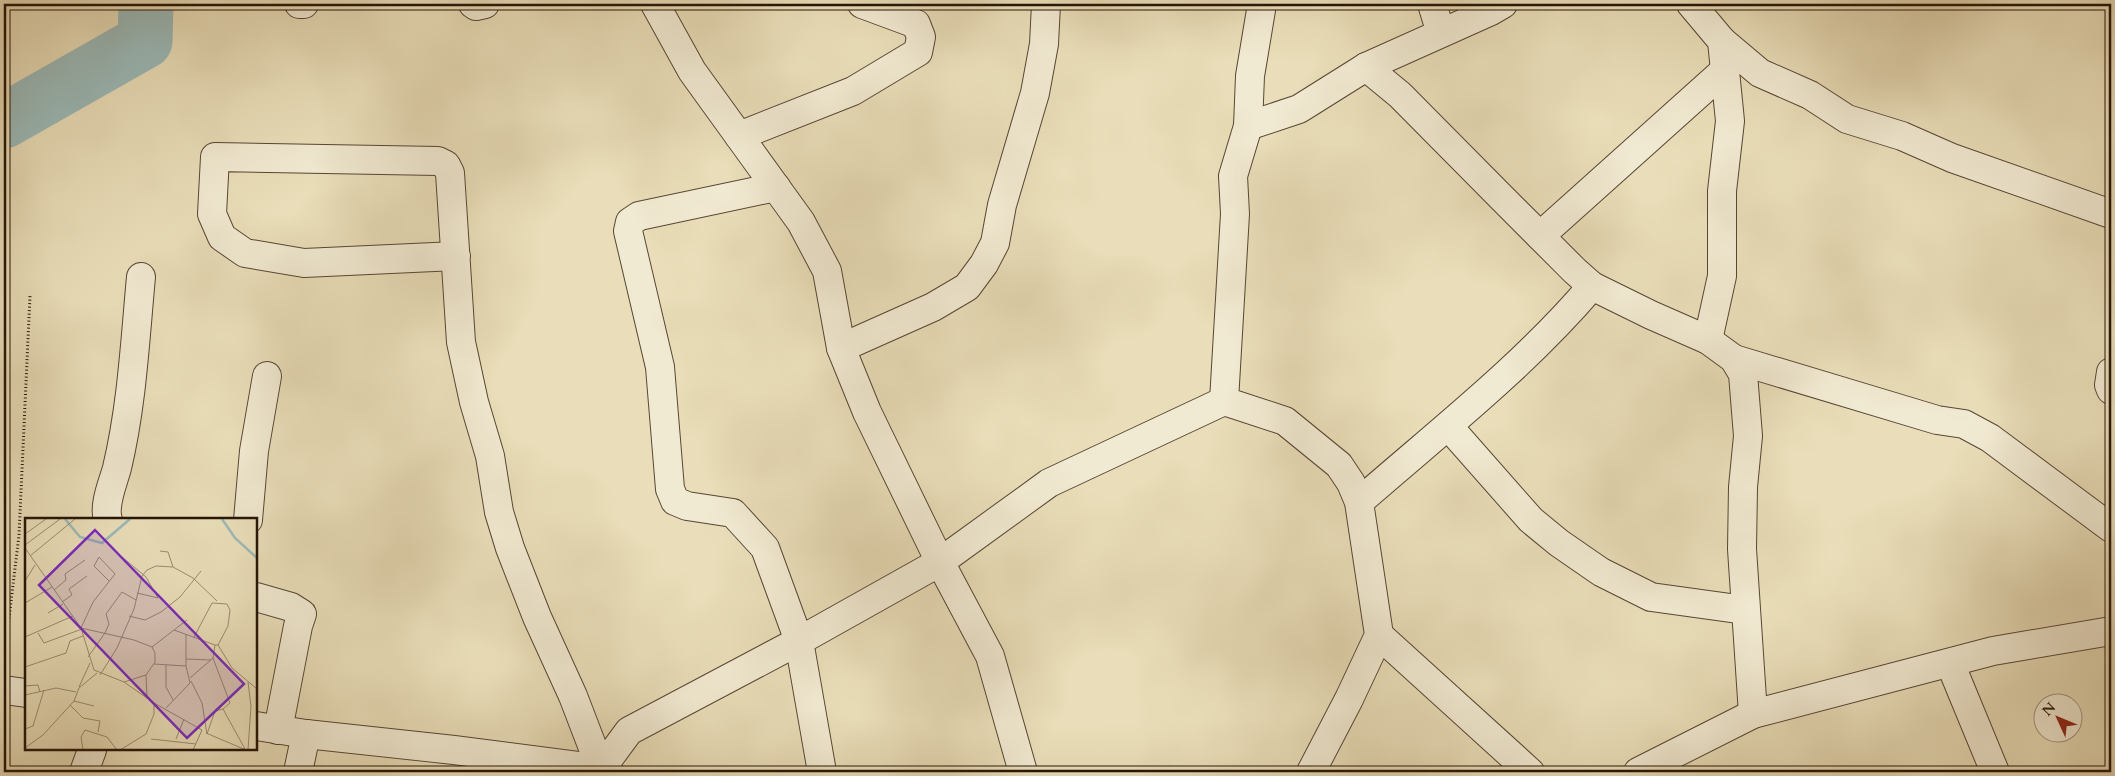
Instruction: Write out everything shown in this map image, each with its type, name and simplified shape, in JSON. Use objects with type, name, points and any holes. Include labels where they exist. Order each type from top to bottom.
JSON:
[{"type":"street","points":[[298,4],[304,4]]},
{"type":"street","points":[[473,4],[476,6],[485,4]]},
{"type":"street","points":[[654,4],[692,71],[801,222],[827,271],[840,348],[867,412],[940,562],[990,656],[1023,772]]},
{"type":"street","points":[[739,136],[852,91],[918,52],[921,37],[916,24],[862,4]]},
{"type":"street","points":[[840,348],[933,308],[967,286],[984,264],[995,243],[1002,205],[1035,93],[1044,44],[1046,4]]},
{"type":"street","points":[[1224,401],[1235,214],[1233,176],[1248,126],[1250,76],[1262,4]]},
{"type":"street","points":[[1432,4],[1441,33]]},
{"type":"street","points":[[1248,126],[1299,109],[1366,67],[1491,12],[1503,4]]},
{"type":"street","points":[[1691,4],[1722,41],[1760,73],[1810,96],[1847,119],[1902,136],[1952,158],[2111,214]]},
{"type":"street","points":[[1708,340],[1722,276],[1722,191],[1730,121],[1722,41]]},
{"type":"street","points":[[1366,67],[1400,94],[1592,286],[1708,340],[1734,359],[1937,420],[1964,424],[1990,438],[2111,528]]},
{"type":"street","points":[[1540,236],[1724,71]]},
{"type":"street","points":[[456,256],[304,263],[245,252],[222,237],[212,214],[214,157],[438,161],[446,165],[450,173],[456,256],[461,342],[474,402],[490,456],[499,512],[510,548],[537,617],[605,771]]},
{"type":"street","points":[[776,187],[639,216],[630,222],[628,231],[660,367],[670,489],[675,500],[687,506],[733,513],[765,548],[799,641],[822,772]]},
{"type":"street","points":[[108,518],[106,511],[118,464],[131,387],[141,277]]},
{"type":"street","points":[[1359,502],[1407,460],[1449,427],[1536,348],[1561,323],[1592,286]]},
{"type":"street","points":[[1734,359],[1743,374],[1748,436],[1743,487],[1742,549],[1753,714]]},
{"type":"street","points":[[2111,372],[2109,386],[2111,390]]},
{"type":"street","points":[[248,518],[254,451],[267,376]]},
{"type":"street","points":[[605,771],[629,731],[799,641],[940,562],[1049,483],[1224,401],[1285,421],[1339,465],[1351,483],[1359,502],[1379,635],[1349,699],[1311,772]]},
{"type":"street","points":[[1449,427],[1532,520],[1559,543],[1601,572],[1651,597],[1745,610]]},
{"type":"street","points":[[258,598],[292,607],[302,614],[267,728],[452,761],[605,771]]},
{"type":"street","points":[[1638,772],[1753,714],[2019,645],[2111,630]]},
{"type":"street","points":[[1379,635],[1530,772]]},
{"type":"street","points":[[1950,664],[1995,772]]},
{"type":"street","points":[[4,690],[25,693]]},
{"type":"street","points":[[298,772],[306,734]]},
{"type":"street","points":[[84,772],[92,751]]},
{"type":"path","points":[[4,666],[19,535],[30,296]]},
{"type":"waterway","points":[[4,121],[145,41],[146,4]]}]
